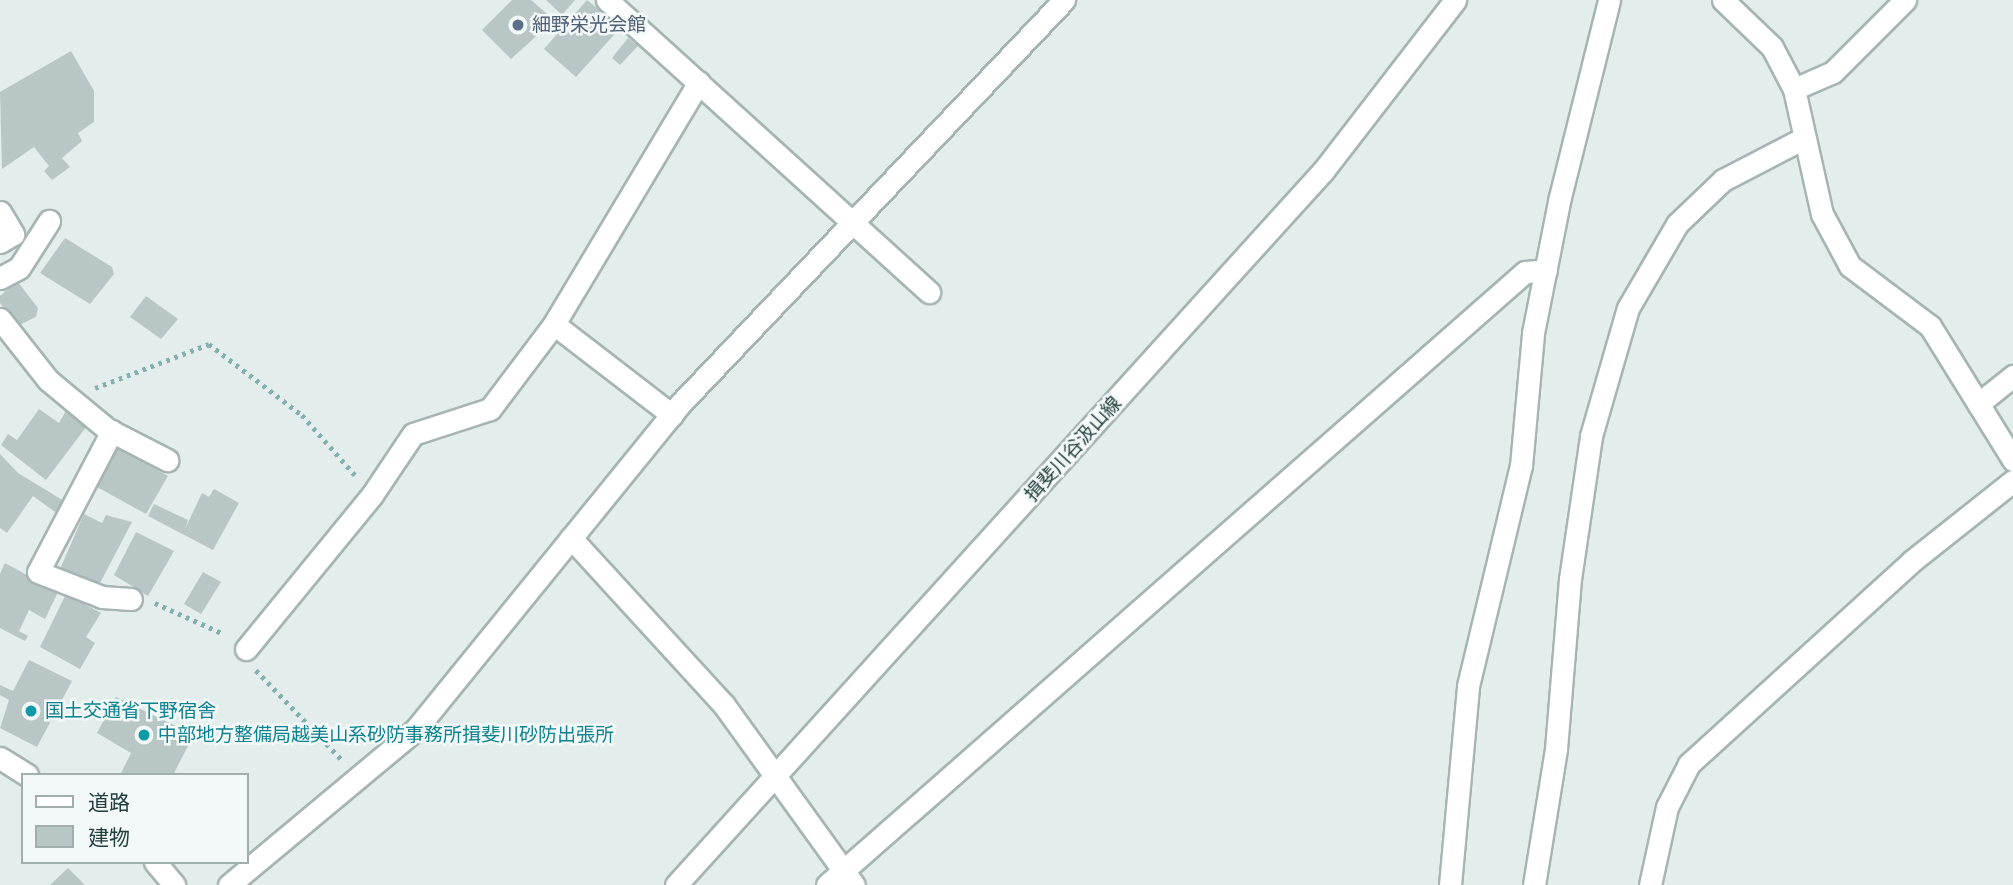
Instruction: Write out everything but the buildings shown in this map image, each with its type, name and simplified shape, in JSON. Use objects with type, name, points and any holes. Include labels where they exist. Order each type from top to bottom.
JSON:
[{"type":"street","points":[[607,0],[854,220],[929,292]]},
{"type":"street","points":[[229,885],[416,729],[672,415],[1065,0]]},
{"type":"street","name":"揖斐川谷汲山線","points":[[676,885],[1323,171],[1455,0]]},
{"type":"street","points":[[1450,885],[1468,686],[1521,466],[1533,333],[1609,0]]},
{"type":"street","points":[[1723,0],[1772,47],[1794,89],[1822,214],[1850,266],[1930,327],[2013,460]]},
{"type":"street","points":[[1794,89],[1833,72],[1905,0]]},
{"type":"street","points":[[246,649],[372,495],[413,434],[498,402],[554,324],[699,82]]},
{"type":"street","points":[[1534,885],[1556,749],[1570,579],[1591,436],[1628,308],[1677,224],[1723,180],[1804,138]]},
{"type":"street","points":[[0,212],[13,233],[0,242]]},
{"type":"street","points":[[0,278],[19,268],[49,221]]},
{"type":"street","points":[[571,538],[724,705],[777,772],[841,881],[1525,272],[1546,270]]},
{"type":"street","points":[[0,319],[48,380],[112,431],[167,460]]},
{"type":"street","points":[[554,324],[672,415]]},
{"type":"street","points":[[1978,404],[2013,376]]},
{"type":"street","points":[[112,431],[38,572],[103,597],[131,600]]},
{"type":"street","points":[[1650,885],[1667,807],[1689,764],[1912,561],[2013,481]]},
{"type":"street","points":[[0,758],[24,773]]},
{"type":"street","points":[[157,864],[174,885]]},
{"type":"path","points":[[74,401],[111,378],[209,344],[302,415],[372,495]]},
{"type":"path","points":[[180,612],[246,649],[258,679],[359,777]]},
{"type":"place","name":"細野栄光会館","points":[[518,25]]},
{"type":"place","name":"国土交通省下野宿舎","points":[[31,711]]},
{"type":"place","name":"中部地方整備局越美山系砂防事務所揖斐川砂防出張所","points":[[144,735]]}]
